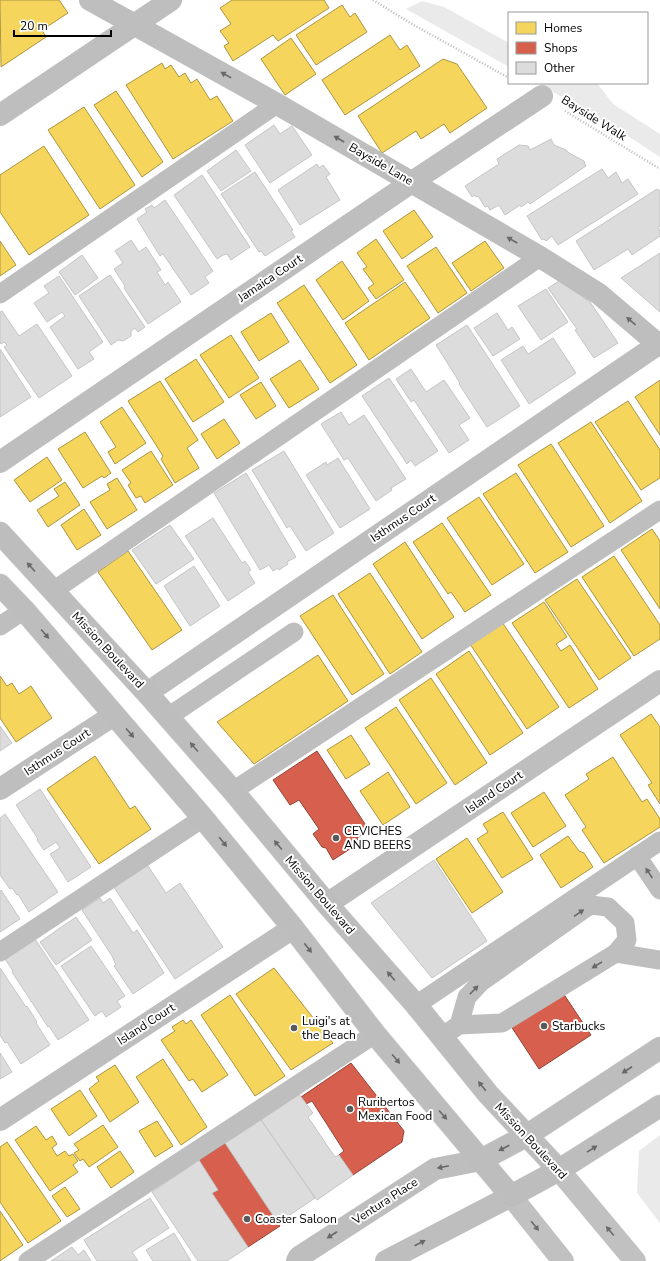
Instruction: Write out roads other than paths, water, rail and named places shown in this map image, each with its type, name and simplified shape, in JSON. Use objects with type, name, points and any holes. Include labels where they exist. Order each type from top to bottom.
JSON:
[{"type":"main road","name":"Mission Boulevard","points":[[0,533],[147,693],[233,791],[327,904],[416,1005],[450,1031],[488,1094],[526,1136],[560,1170],[636,1261]]},
{"type":"main road","points":[[0,584],[203,818],[293,928],[375,1034],[511,1196],[563,1261]]},
{"type":"main road","points":[[481,1160],[526,1136],[660,1048]]},
{"type":"main road","points":[[511,1196],[560,1170],[660,1106]]},
{"type":"street","name":"Bayside Lane","points":[[90,0],[277,104],[540,257],[599,294],[659,344]]},
{"type":"street","points":[[0,115],[171,0]]},
{"type":"street","name":"Jamaica Court","points":[[0,462],[412,182],[542,96]]},
{"type":"street","name":"Isthmus Court","points":[[147,693],[659,344]]},
{"type":"street","name":"Island Court","points":[[327,904],[660,681]]},
{"type":"street","name":"Isthmus Court","points":[[0,789],[114,715]]},
{"type":"street","name":"Island Court","points":[[0,1120],[293,928]]},
{"type":"street","name":"Ventura Place","points":[[297,1261],[299,1257],[435,1169],[481,1160]]},
{"type":"street","points":[[386,1261],[511,1196]]},
{"type":"lane","points":[[0,294],[277,104]]},
{"type":"lane","points":[[53,591],[540,257]]},
{"type":"lane","points":[[233,791],[660,510]]},
{"type":"lane","points":[[0,626],[24,610]]},
{"type":"lane","points":[[168,717],[294,632]]},
{"type":"lane","points":[[0,952],[203,818]]},
{"type":"lane","points":[[416,1005],[660,841]]},
{"type":"lane","points":[[637,856],[660,890]]},
{"type":"lane","points":[[590,905],[608,907],[625,923],[627,940],[616,953],[502,1023],[450,1031],[467,997],[481,982],[590,905]]},
{"type":"lane","points":[[616,953],[660,960]]},
{"type":"lane","points":[[28,1261],[375,1034]]},
{"type":"place","name":"CEVICHES AND BEERS","points":[[336,838]]},
{"type":"place","name":"Starbucks","points":[[544,1026]]},
{"type":"place","name":"Luigi's at the Beach","points":[[294,1028]]},
{"type":"place","name":"Ruribertos Mexican Food","points":[[350,1109]]},
{"type":"place","name":"Coaster Saloon","points":[[247,1219]]}]
